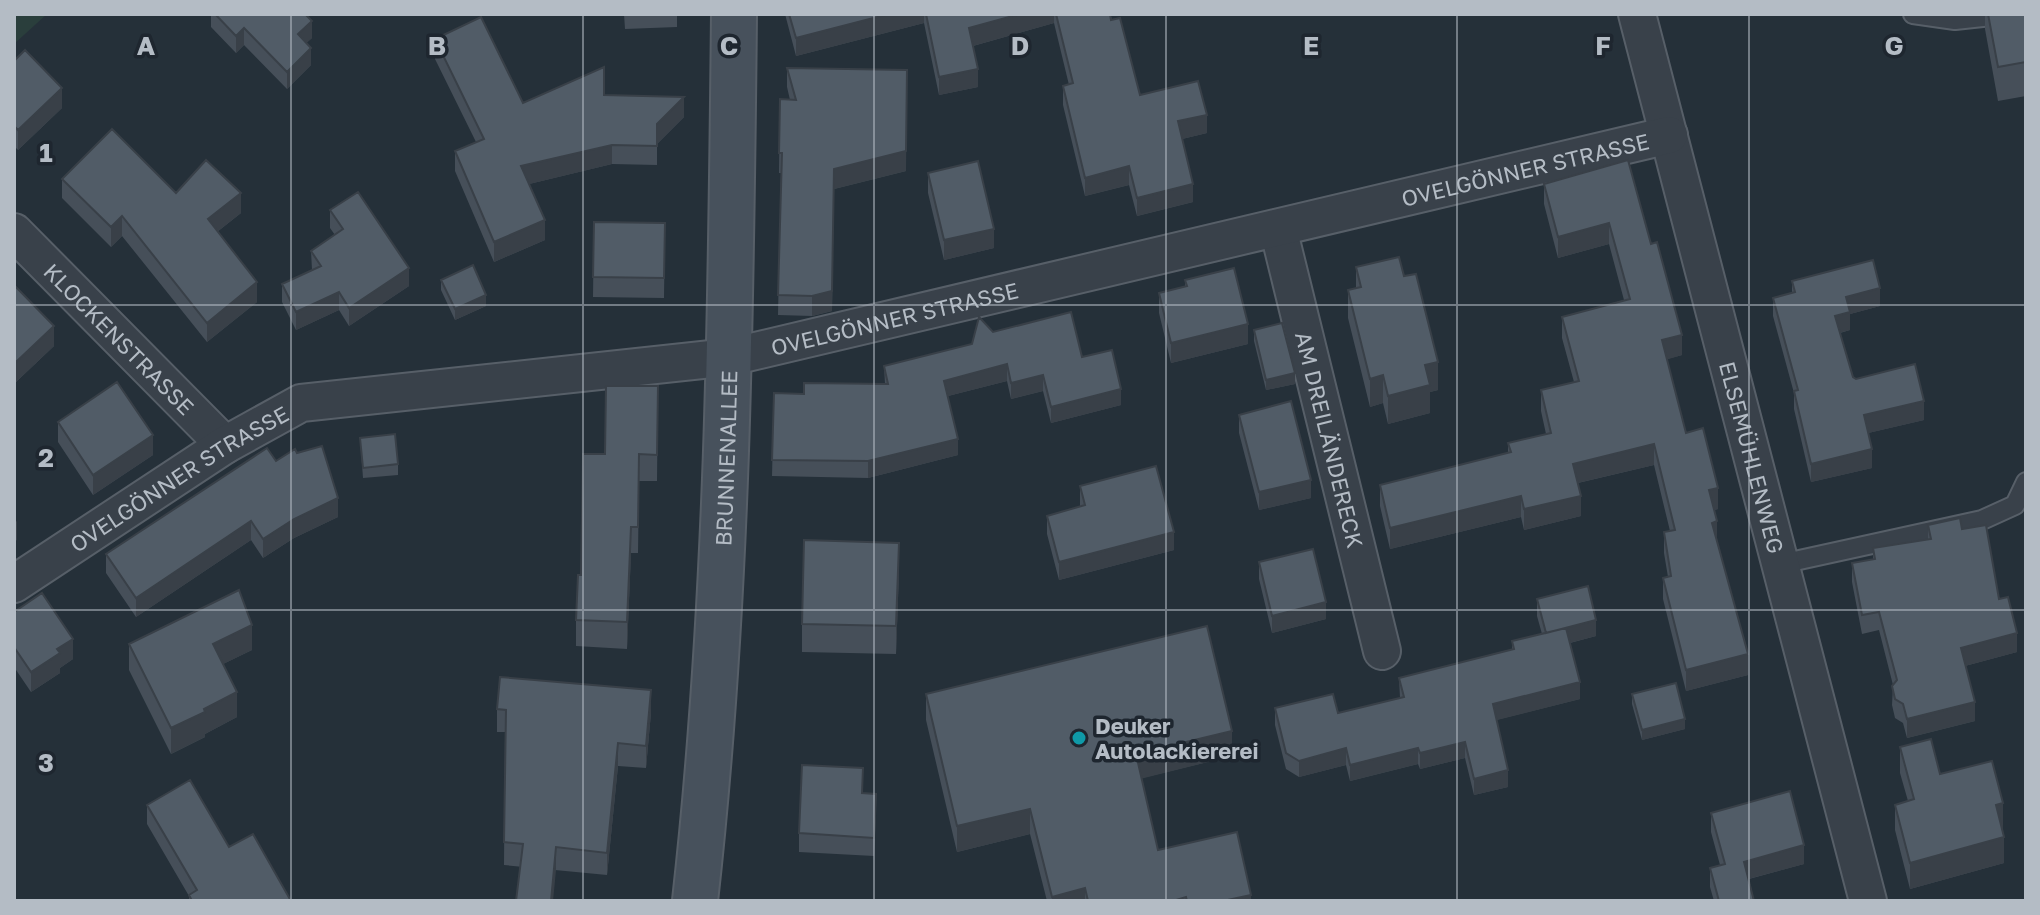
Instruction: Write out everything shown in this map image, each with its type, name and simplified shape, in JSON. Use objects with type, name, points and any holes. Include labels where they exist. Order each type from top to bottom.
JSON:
[{"type":"street","name":"BRUNNENALLEE","points":[[695,901],[709,765],[730,357],[734,14]]},
{"type":"street","name":"ELSEMÜHLENWEG","points":[[1637,14],[1868,901]]},
{"type":"street","name":"OVELGÖNNER STRASSE","points":[[14,584],[225,445],[301,403],[730,357],[1669,135]]},
{"type":"street","name":"AM DREILÄNDERECK","points":[[1278,228],[1382,651]]},
{"type":"street","name":"KLOCKENSTRASSE","points":[[14,232],[225,445]]},
{"type":"lane","points":[[1913,14],[1955,20],[2010,14]]},
{"type":"lane","points":[[1781,564],[1982,520],[2015,505],[2026,482]]},
{"type":"green space","points":[[14,14],[47,14],[14,44]]},
{"type":"building","points":[[215,14],[305,14],[312,21],[298,34],[311,48],[287,72],[244,28],[236,36]]},
{"type":"building","points":[[789,14],[889,14],[796,38]]},
{"type":"building","points":[[926,14],[1020,14],[969,28],[978,69],[939,77]]},
{"type":"building","points":[[1056,14],[1110,14],[1111,20],[1120,18],[1140,95],[1198,81],[1207,115],[1178,121],[1193,184],[1137,198],[1129,166],[1085,178],[1063,86],[1073,83]]},
{"type":"building","points":[[1988,14],[2026,14],[2026,62],[1998,67]]},
{"type":"building","points":[[481,17],[523,103],[604,67],[604,95],[684,97],[657,124],[657,146],[612,145],[521,166],[545,220],[494,242],[455,151],[484,139],[435,39]]},
{"type":"building","points":[[25,50],[62,88],[18,130],[14,126],[14,61]]},
{"type":"building","points":[[787,68],[907,70],[906,151],[834,169],[832,291],[812,296],[778,295],[782,153],[779,153],[780,99],[796,100]]},
{"type":"building","points":[[112,129],[176,193],[206,160],[241,193],[208,219],[257,282],[207,323],[122,216],[111,227],[62,179]]},
{"type":"building","points":[[1628,160],[1651,244],[1657,242],[1682,335],[1662,340],[1686,433],[1703,428],[1718,488],[1709,490],[1717,521],[1712,523],[1748,654],[1686,670],[1663,578],[1671,576],[1664,532],[1675,530],[1654,444],[1573,464],[1581,496],[1524,509],[1521,496],[1390,528],[1380,485],[1511,452],[1508,443],[1551,433],[1541,390],[1579,381],[1562,317],[1630,299],[1609,223],[1558,237],[1544,184]]},
{"type":"building","points":[[978,161],[994,229],[944,240],[928,173]]},
{"type":"building","points":[[358,192],[409,268],[349,308],[339,292],[296,312],[282,284],[321,266],[311,251],[343,229],[330,210]]},
{"type":"building","points":[[594,222],[665,223],[664,278],[593,277]]},
{"type":"building","points":[[1399,257],[1404,276],[1416,274],[1438,362],[1425,365],[1430,385],[1388,396],[1383,375],[1370,379],[1348,290],[1361,287],[1356,267]]},
{"type":"building","points":[[1873,260],[1880,288],[1846,297],[1850,312],[1835,316],[1853,377],[1856,379],[1915,364],[1924,401],[1864,415],[1872,449],[1811,464],[1794,391],[1798,390],[1773,298],[1795,292],[1792,281]]},
{"type":"building","points":[[473,265],[486,295],[455,309],[441,280]]},
{"type":"building","points":[[1234,268],[1248,324],[1171,343],[1159,293],[1187,286],[1185,280]]},
{"type":"building","points":[[14,285],[54,326],[16,362],[14,360]]},
{"type":"building","points":[[1071,312],[1082,357],[1112,350],[1121,389],[1051,407],[1043,375],[1011,383],[1007,364],[944,381],[958,439],[868,461],[772,460],[774,393],[804,394],[804,383],[888,384],[884,366],[972,344],[979,317],[993,332]]},
{"type":"building","points":[[1282,323],[1295,373],[1266,380],[1254,330]]},
{"type":"building","points":[[117,382],[153,435],[93,475],[58,422]]},
{"type":"building","points":[[606,386],[658,386],[657,455],[639,454],[638,527],[631,527],[627,622],[576,620],[578,575],[581,575],[583,454],[605,454]]},
{"type":"building","points":[[1291,401],[1311,480],[1259,492],[1239,415]]},
{"type":"building","points":[[395,434],[398,464],[363,468],[360,438]]},
{"type":"building","points":[[322,446],[338,498],[294,519],[263,539],[251,521],[136,598],[106,554],[267,448],[276,461],[295,449],[297,453]]},
{"type":"building","points":[[1156,466],[1174,532],[1059,562],[1047,516],[1085,505],[1080,486]]},
{"type":"building","points":[[1960,518],[1962,529],[1986,525],[1999,599],[2008,597],[2017,633],[1961,648],[1975,702],[1907,719],[1903,704],[1895,699],[1892,686],[1897,680],[1879,612],[1862,615],[1852,563],[1875,559],[1873,548],[1931,539],[1928,525]]},
{"type":"building","points":[[804,540],[899,543],[896,626],[802,624]]},
{"type":"building","points":[[1313,549],[1326,602],[1272,616],[1259,562]]},
{"type":"building","points":[[1588,586],[1596,620],[1546,633],[1537,599]]},
{"type":"building","points":[[239,590],[252,625],[213,644],[237,692],[171,728],[129,644]]},
{"type":"building","points":[[42,593],[73,639],[57,649],[60,653],[31,672],[14,647],[14,612]]},
{"type":"building","points":[[1207,626],[1232,731],[1136,754],[1158,850],[1237,832],[1251,895],[1223,901],[1187,901],[1186,897],[1173,901],[1088,901],[1085,888],[1052,897],[1030,809],[957,826],[926,694]]},
{"type":"building","points":[[1566,628],[1580,682],[1493,704],[1508,770],[1474,779],[1465,742],[1420,753],[1418,748],[1350,765],[1346,748],[1299,761],[1286,753],[1275,708],[1333,694],[1338,713],[1404,697],[1399,678],[1514,649],[1512,641]]},
{"type":"building","points":[[500,677],[651,690],[646,746],[618,743],[607,853],[556,847],[551,901],[516,901],[523,844],[504,842],[506,710],[497,709]]},
{"type":"building","points":[[1676,683],[1685,719],[1642,730],[1632,694]]},
{"type":"building","points":[[1931,739],[1940,774],[1992,761],[2003,803],[1996,805],[2004,837],[1910,863],[1895,805],[1914,799],[1900,747]]},
{"type":"building","points":[[802,765],[863,768],[862,793],[876,794],[874,838],[799,833]]},
{"type":"building","points":[[190,780],[229,847],[253,834],[291,901],[192,901],[189,895],[197,890],[147,805]]},
{"type":"building","points":[[1790,791],[1804,845],[1744,862],[1754,901],[1719,901],[1710,868],[1725,864],[1711,813]]},
{"type":"place","name":"Deuker Autolackiererei","points":[[1079,738]]}]
